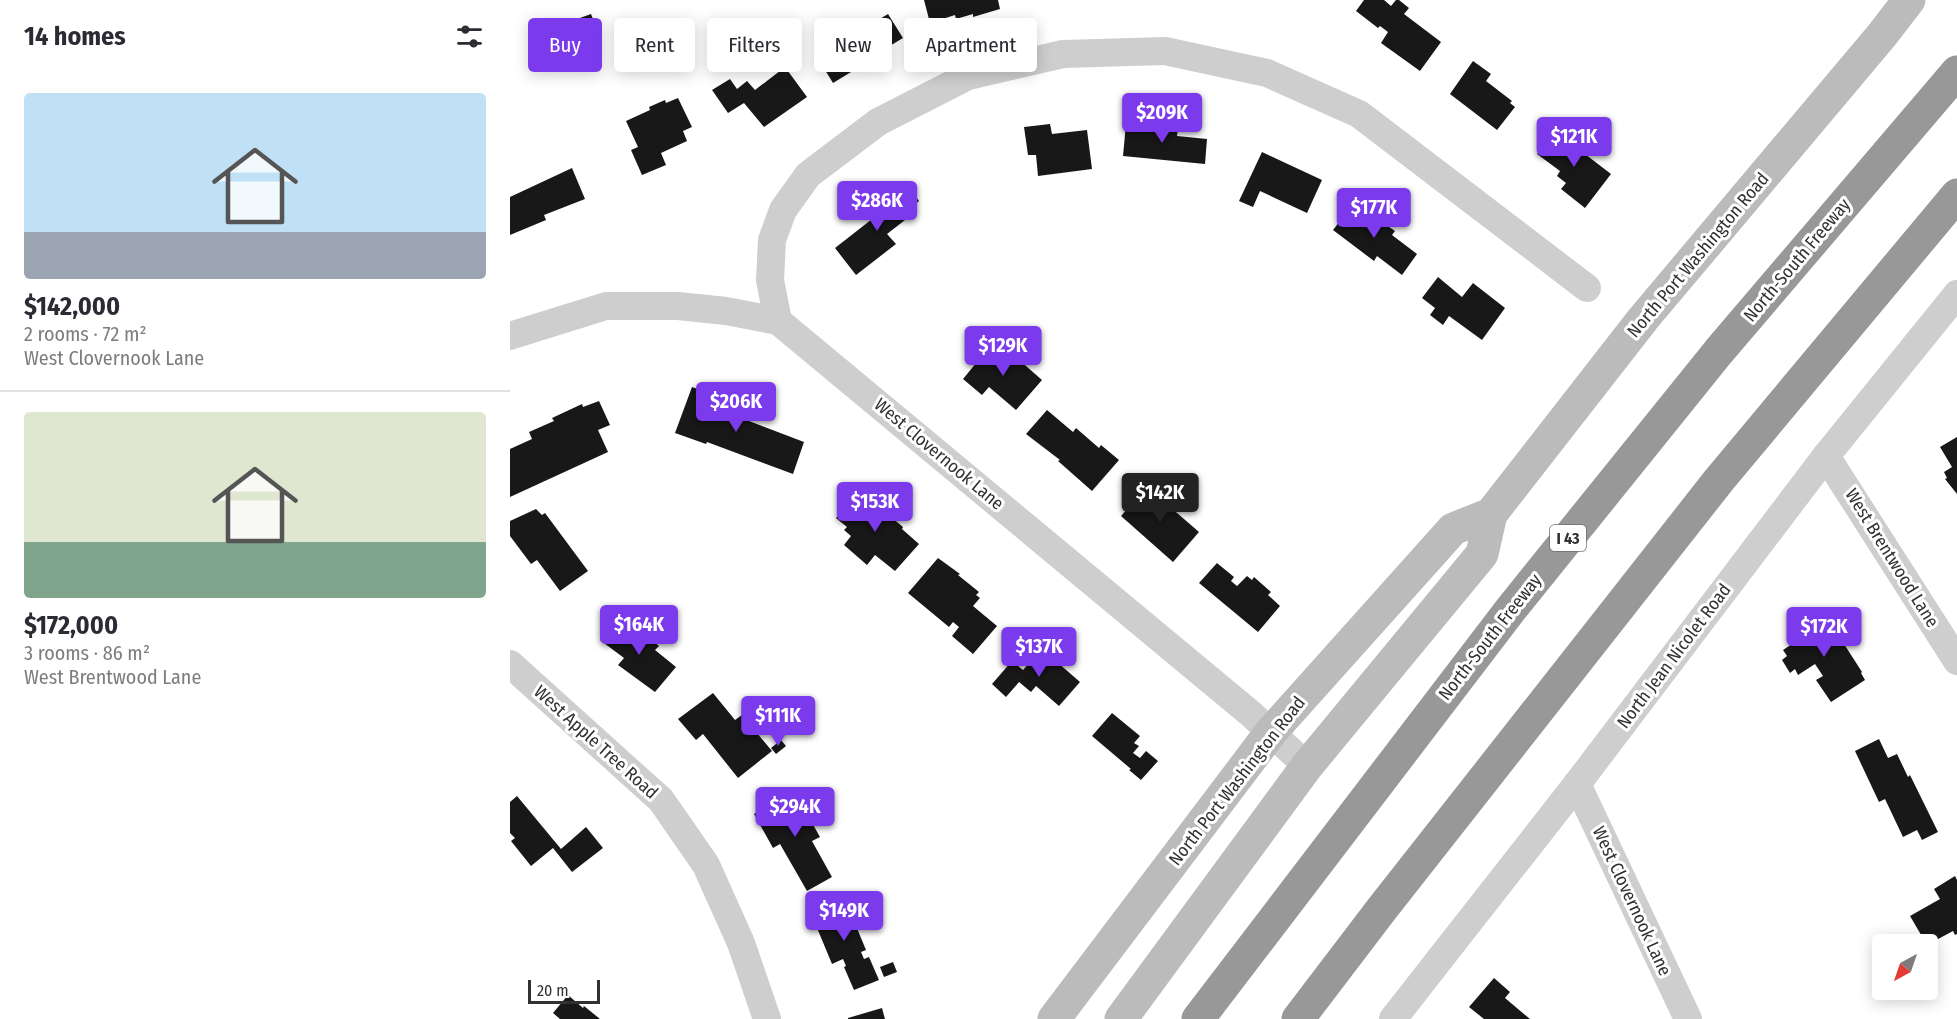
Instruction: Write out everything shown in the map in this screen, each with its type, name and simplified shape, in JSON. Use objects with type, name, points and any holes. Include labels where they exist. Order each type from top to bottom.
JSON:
[{"type":"highway","name":"North-South Freeway","points":[[1198,1019],[1511,609],[1719,351],[1957,72]]},
{"type":"highway","points":[[1298,1019],[1719,480],[1957,195]]},
{"type":"main road","name":"North Port Washington Road","points":[[1121,1019],[1307,766],[1482,554],[1491,514],[1643,319],[1909,0]]},
{"type":"main road","name":"North Port Washington Road","points":[[1054,1019],[1271,732],[1453,529],[1491,514]]},
{"type":"street","points":[[778,321],[770,280],[772,240],[783,210],[808,176],[878,122],[968,76],[1063,54],[1165,51],[1267,73],[1339,105],[1359,114],[1587,288]]},
{"type":"street","name":"North Jean Nicolet Road","points":[[1393,1019],[1577,784],[1826,456],[1957,294]]},
{"type":"street","name":"West Clovernook Lane","points":[[510,336],[606,306],[678,306],[726,311],[778,321],[1271,732],[1307,766]]},
{"type":"street","name":"West Brentwood Lane","points":[[1826,456],[1957,661]]},
{"type":"street","name":"West Apple Tree Road","points":[[510,664],[661,800],[706,865],[741,943],[767,1019]]},
{"type":"street","name":"West Clovernook Lane","points":[[1577,784],[1688,1019]]},
{"type":"building","points":[[924,0],[998,0],[1000,9],[973,17],[973,14],[959,18],[956,18],[955,15],[946,18],[929,18]]},
{"type":"building","points":[[1364,0],[1384,0],[1391,6],[1399,0],[1409,8],[1404,14],[1441,42],[1420,71],[1381,43],[1388,32],[1380,26],[1378,28],[1356,11]]},
{"type":"building","points":[[591,14],[593,18],[580,18]]},
{"type":"building","points":[[892,20],[903,38],[892,45]]},
{"type":"building","points":[[1473,61],[1491,74],[1486,81],[1512,101],[1510,103],[1515,107],[1497,130],[1450,94]]},
{"type":"building","points":[[778,72],[789,72],[807,97],[764,127],[744,103],[728,113],[712,90],[730,79],[737,89],[747,81],[755,90]]},
{"type":"building","points":[[826,72],[851,72],[833,83]]},
{"type":"building","points":[[678,98],[692,127],[683,131],[687,141],[661,153],[666,165],[642,175],[631,150],[638,147],[626,121],[650,110],[649,107],[665,100],[666,103]]},
{"type":"building","points":[[1139,120],[1163,123],[1162,127],[1178,129],[1177,136],[1207,139],[1205,164],[1123,156],[1126,124],[1139,125]]},
{"type":"building","points":[[1050,124],[1052,134],[1087,130],[1092,169],[1038,176],[1036,155],[1028,155],[1024,127]]},
{"type":"building","points":[[1558,127],[1571,137],[1568,141],[1611,174],[1585,208],[1561,189],[1566,183],[1557,176],[1560,171],[1537,154]]},
{"type":"building","points":[[1262,152],[1322,180],[1307,213],[1260,191],[1253,207],[1239,201]]},
{"type":"building","points":[[572,168],[585,199],[544,215],[546,220],[510,235],[510,197]]},
{"type":"building","points":[[905,183],[919,201],[901,216],[905,220],[887,234],[896,244],[856,275],[835,248],[890,205],[886,198]]},
{"type":"building","points":[[1354,203],[1395,231],[1392,235],[1417,254],[1402,275],[1377,256],[1374,261],[1333,230]]},
{"type":"building","points":[[1438,277],[1462,297],[1473,283],[1505,308],[1482,340],[1449,316],[1443,325],[1430,315],[1435,308],[1422,298]]},
{"type":"building","points":[[1001,344],[1042,380],[1016,410],[989,387],[982,395],[963,379],[980,356],[988,349],[993,353]]},
{"type":"building","points":[[692,387],[724,398],[720,410],[804,442],[793,474],[707,442],[706,444],[675,433]]},
{"type":"building","points":[[599,401],[610,425],[598,430],[608,452],[510,497],[510,449],[532,439],[529,432],[554,421],[552,418],[582,404],[583,407]]},
{"type":"building","points":[[1047,410],[1073,432],[1076,428],[1099,448],[1101,445],[1119,460],[1092,491],[1058,461],[1060,460],[1026,434]]},
{"type":"building","points":[[1957,437],[1957,494],[1945,479],[1947,478],[1944,472],[1952,467],[1940,447]]},
{"type":"building","points":[[1147,487],[1199,532],[1173,562],[1121,516]]},
{"type":"building","points":[[860,491],[903,527],[902,529],[919,544],[895,571],[875,555],[867,565],[844,545],[851,536],[844,530],[847,527],[836,518]]},
{"type":"building","points":[[536,509],[542,515],[545,513],[588,571],[560,591],[537,560],[531,564],[510,536],[510,521]]},
{"type":"building","points":[[938,558],[979,592],[976,595],[980,598],[973,606],[997,626],[973,654],[952,636],[959,627],[953,622],[949,627],[908,593]]},
{"type":"building","points":[[1217,563],[1234,577],[1231,581],[1237,586],[1247,576],[1252,580],[1254,577],[1271,592],[1268,595],[1280,606],[1258,632],[1199,583]]},
{"type":"building","points":[[1819,611],[1834,635],[1837,633],[1865,680],[1831,702],[1816,680],[1823,676],[1815,664],[1798,675],[1795,669],[1790,673],[1782,660],[1787,656],[1783,650],[1804,636],[1796,625]]},
{"type":"building","points":[[617,619],[639,641],[645,634],[659,646],[655,650],[676,667],[655,692],[618,665],[624,658],[600,640]]},
{"type":"building","points":[[1042,649],[1080,682],[1059,706],[1036,686],[1031,692],[1019,682],[1006,697],[992,684],[1012,661],[1023,670]]},
{"type":"building","points":[[713,693],[735,720],[742,715],[772,751],[738,778],[703,734],[696,740],[678,719]]},
{"type":"building","points":[[1112,713],[1140,736],[1134,743],[1139,746],[1133,753],[1140,758],[1146,751],[1158,761],[1141,780],[1092,736]]},
{"type":"building","points":[[1879,739],[1888,758],[1897,754],[1938,832],[1922,840],[1917,830],[1903,837],[1885,799],[1879,802],[1855,751]]},
{"type":"building","points":[[781,740],[786,746],[776,754],[771,748]]},
{"type":"building","points":[[794,791],[820,837],[812,841],[832,877],[807,891],[780,844],[773,848],[754,814]]},
{"type":"building","points":[[517,796],[561,849],[586,827],[603,848],[572,872],[553,848],[531,866],[511,841],[515,838],[510,833],[510,802]]},
{"type":"building","points":[[1955,876],[1957,880],[1957,934],[1955,935],[1953,931],[1938,939],[1938,934],[1921,934],[1910,916],[1940,899],[1934,889]]},
{"type":"building","points":[[844,897],[866,950],[861,952],[864,959],[869,957],[879,980],[854,990],[843,959],[832,964],[810,911]]},
{"type":"building","points":[[893,962],[897,972],[884,977],[880,967]]},
{"type":"building","points":[[1494,978],[1510,992],[1505,998],[1530,1019],[1484,1019],[1469,1007]]},
{"type":"building","points":[[568,995],[600,1019],[560,1019],[553,1013]]},
{"type":"building","points":[[882,1008],[885,1019],[848,1019],[848,1018]]}]
